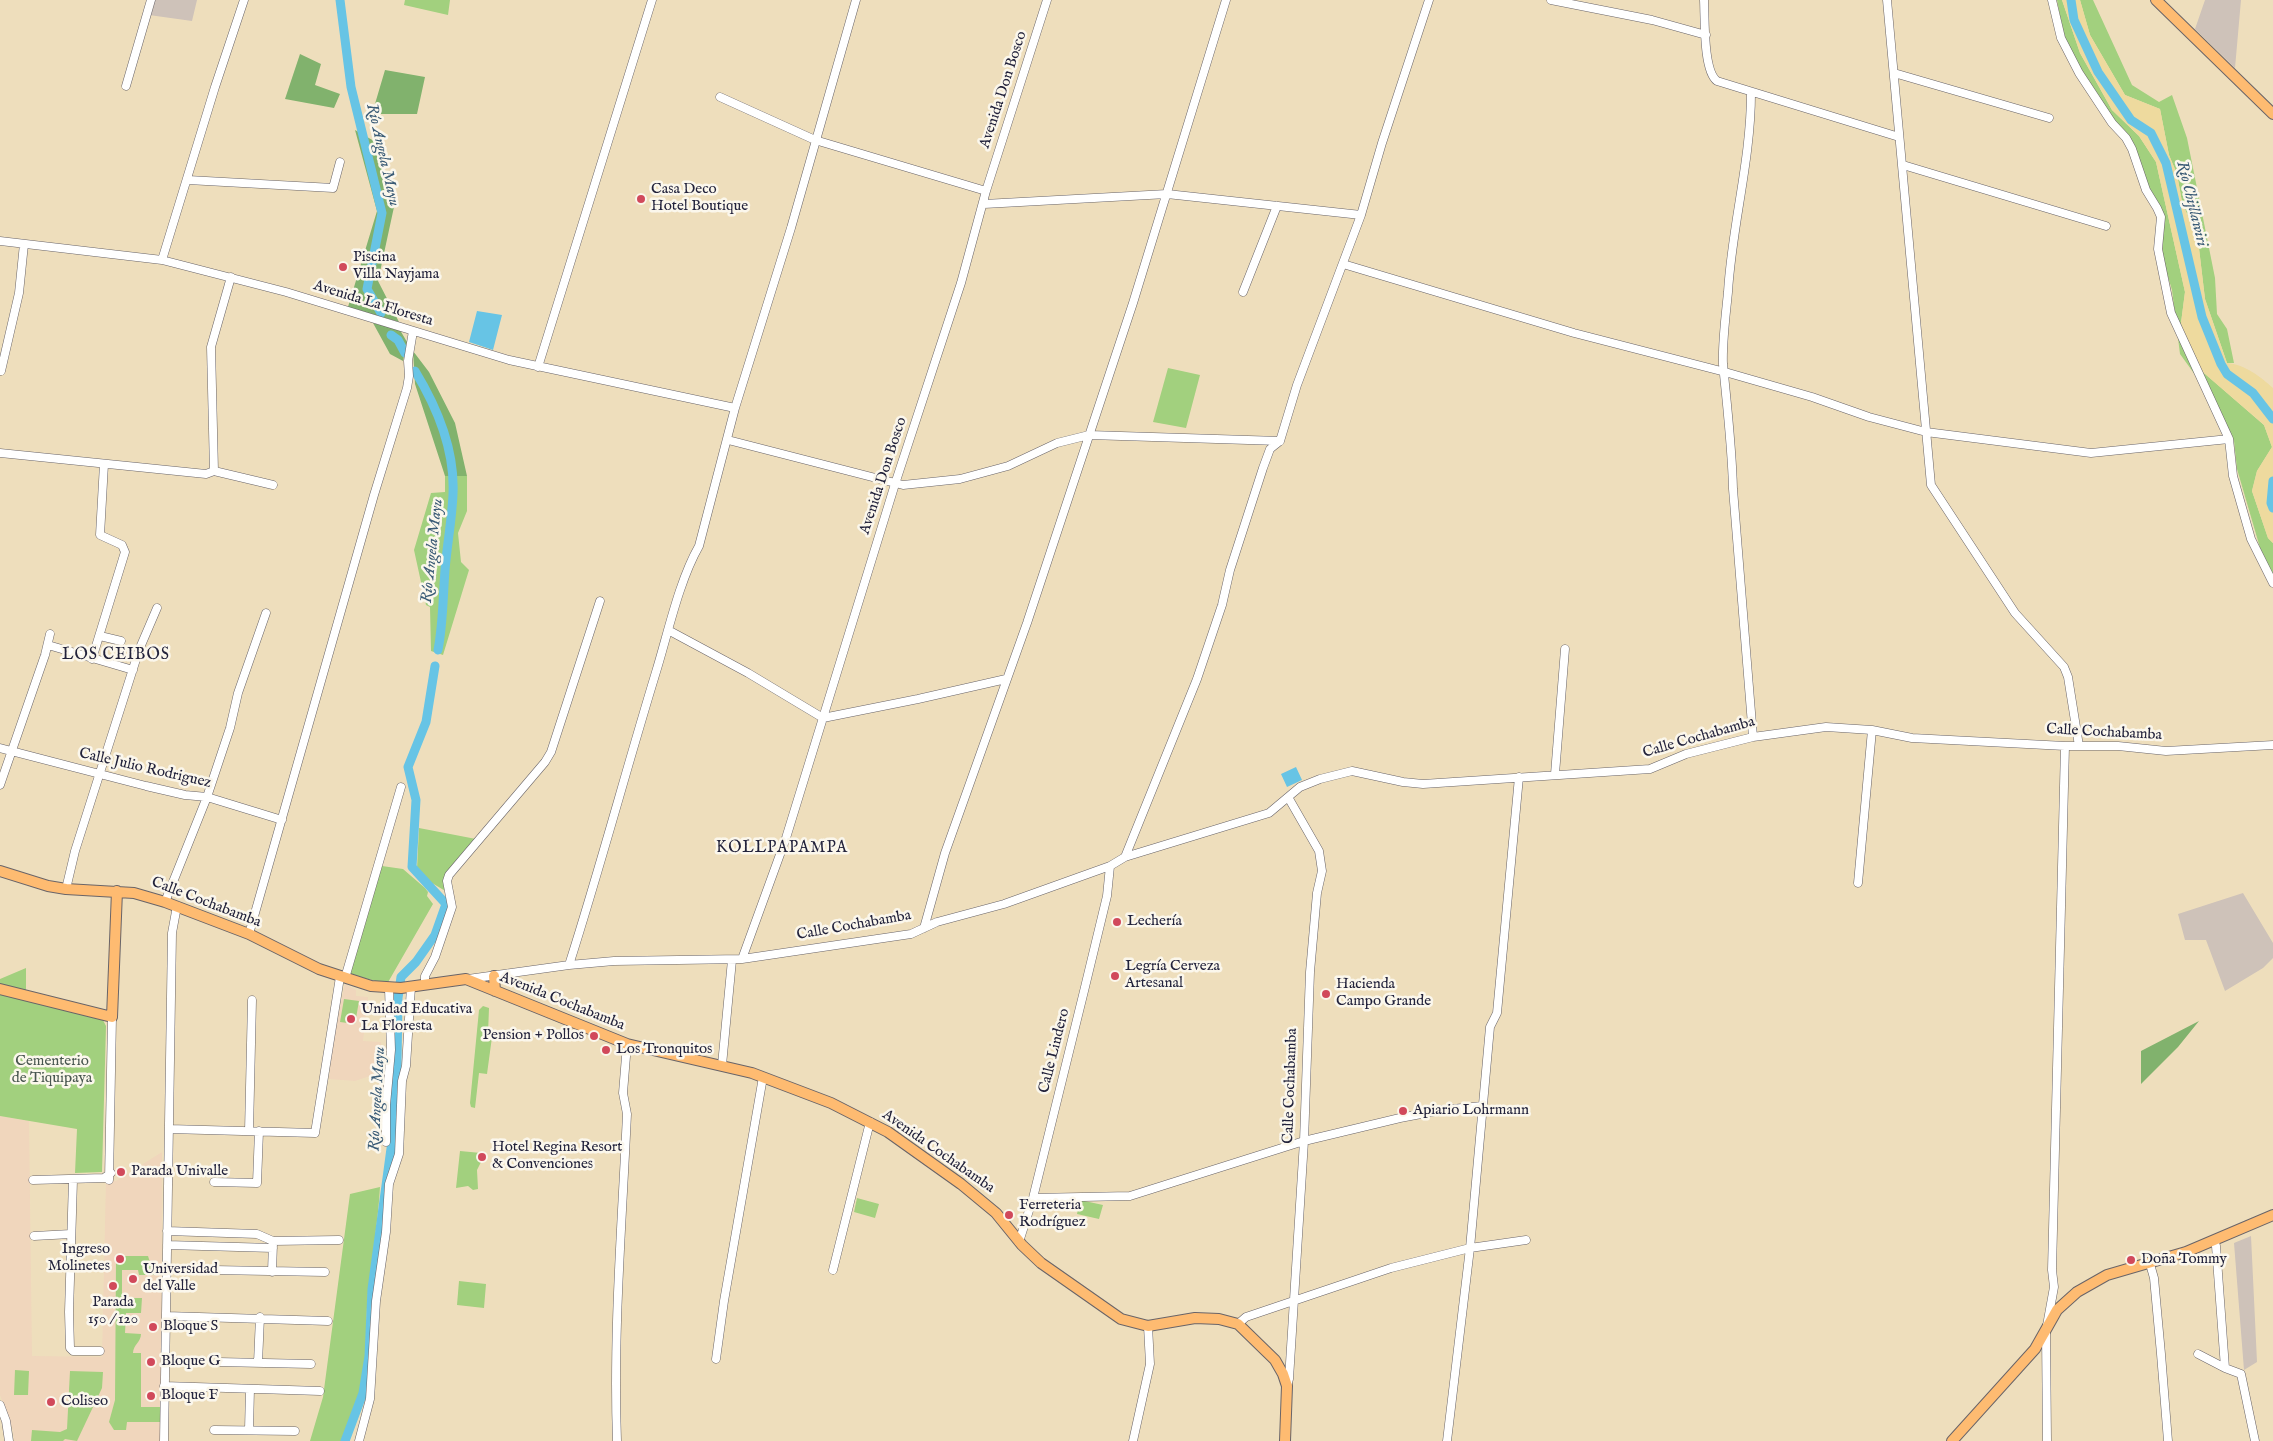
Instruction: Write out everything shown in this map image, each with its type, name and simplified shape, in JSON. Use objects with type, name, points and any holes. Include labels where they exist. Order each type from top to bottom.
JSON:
[{"type":"main road","points":[[2156,0],[2273,114]]},
{"type":"main road","name":"Calle Cochabamba","points":[[0,871],[48,886],[66,889],[134,893],[165,902],[249,934],[319,969],[371,986],[399,988],[466,979]]},
{"type":"main road","points":[[0,989],[112,1017],[117,891]]},
{"type":"main road","points":[[494,976],[495,991]]},
{"type":"main road","name":"Avenida Cochabamba","points":[[466,979],[627,1044],[722,1065],[763,1077],[870,1122],[888,1132],[961,1184],[1000,1217],[1019,1242],[1041,1263],[1121,1319],[1148,1326],[1195,1318],[1219,1319],[1238,1324]]},
{"type":"main road","points":[[2215,1243],[2273,1215]]},
{"type":"main road","points":[[1960,1441],[2047,1336],[2057,1310],[2077,1292],[2107,1275],[2151,1266],[2273,1222]]},
{"type":"main road","points":[[1238,1324],[1275,1360],[1286,1386],[1285,1441]]},
{"type":"main road","points":[[1952,1441],[2047,1336]]},
{"type":"street","points":[[126,86],[151,0]]},
{"type":"street","points":[[162,260],[244,0]]},
{"type":"street","points":[[538,366],[652,0]]},
{"type":"street","points":[[569,965],[592,893],[668,630],[691,559],[699,546],[735,408],[790,228],[856,0]]},
{"type":"street","name":"Avenida Don Bosco","points":[[742,959],[786,838],[895,484],[961,283],[986,191],[1047,0]]},
{"type":"street","points":[[924,928],[946,853],[1089,436],[1167,194],[1226,0]]},
{"type":"street","points":[[1125,858],[1197,679],[1222,605],[1230,570],[1266,458],[1270,449],[1280,441],[1297,385],[1361,215],[1382,143],[1429,0]]},
{"type":"street","points":[[1551,0],[1652,20],[1706,35]]},
{"type":"street","points":[[1704,0],[1706,35],[1712,77],[1717,81],[1899,137]]},
{"type":"street","points":[[1888,0],[1931,485],[2015,613],[2064,668],[2068,677],[2079,746]]},
{"type":"street","points":[[2052,0],[2061,38],[2078,73],[2112,123],[2126,138],[2132,149],[2146,190],[2161,218],[2158,254],[2172,313],[2229,439],[2233,476],[2251,539],[2273,583]]},
{"type":"street","points":[[1894,73],[2049,118]]},
{"type":"street","points":[[1752,93],[1745,171],[1728,290],[1723,364],[1752,737]]},
{"type":"street","points":[[720,97],[815,140],[986,191]]},
{"type":"street","points":[[188,180],[333,188],[340,162]]},
{"type":"street","points":[[1903,165],[2106,226]]},
{"type":"street","points":[[984,204],[1167,194],[1361,215]]},
{"type":"street","points":[[1243,292],[1277,206]]},
{"type":"street","name":"Avenida La Floresta","points":[[0,241],[162,260],[231,277],[509,360],[735,408]]},
{"type":"street","points":[[1,371],[19,293],[24,244]]},
{"type":"street","points":[[1343,264],[1574,333],[1725,372],[1812,397],[1869,417],[1926,432],[2091,454],[2229,439]]},
{"type":"street","points":[[214,471],[211,347],[231,277]]},
{"type":"street","points":[[249,934],[374,495],[407,388],[409,376],[408,361],[413,331]]},
{"type":"street","points":[[728,440],[895,484],[960,479],[1008,466],[1057,443],[1089,436],[1280,441]]},
{"type":"street","points":[[0,453],[206,474],[214,471],[273,485]]},
{"type":"street","points":[[92,659],[125,552],[122,544],[100,535],[104,464]]},
{"type":"street","points":[[425,984],[425,976],[436,957],[452,907],[447,880],[449,875],[548,757],[557,736],[600,602]]},
{"type":"street","points":[[66,889],[75,851],[134,670],[158,608]]},
{"type":"street","points":[[165,902],[207,797],[230,728],[238,693],[266,613]]},
{"type":"street","points":[[668,630],[748,673],[823,718],[918,700],[1006,679]]},
{"type":"street","points":[[0,785],[48,645],[50,634]]},
{"type":"street","points":[[100,636],[121,641]]},
{"type":"street","points":[[48,645],[134,670]]},
{"type":"street","points":[[1555,774],[1565,649]]},
{"type":"street","name":"Calle Cochabamba","points":[[466,979],[569,965],[654,959],[742,959],[911,934],[937,922],[1004,904],[1110,866],[1125,858],[1269,813],[1309,782],[1352,771],[1403,782],[1423,784],[1650,769],[1686,754],[1752,737],[1826,727],[1872,730],[1912,738],[2065,746],[2118,746],[2166,751],[2273,745]]},
{"type":"street","points":[[1858,883],[1872,730]]},
{"type":"street","points":[[2047,1441],[2047,1336],[2054,1287],[2052,1270],[2065,746]]},
{"type":"street","name":"Calle Julio Rodriguez","points":[[0,748],[185,795],[207,797],[282,820]]},
{"type":"street","points":[[1447,1441],[1470,1248],[1490,1027],[1497,1013],[1519,777]]},
{"type":"street","points":[[169,1129],[315,1133],[343,977],[364,916],[401,787]]},
{"type":"street","name":"Calle Cochabamba","points":[[1286,1386],[1289,1379],[1304,1141],[1310,972],[1317,893],[1322,871],[1319,852],[1288,797]]},
{"type":"street","name":"Calle Lindero","points":[[1019,1242],[1033,1198],[1107,896],[1110,866]]},
{"type":"street","points":[[164,1441],[172,934],[177,906]]},
{"type":"street","points":[[722,1065],[732,960]]},
{"type":"street","points":[[386,1142],[386,1105],[399,988]]},
{"type":"street","points":[[359,1441],[370,1399],[376,1309],[386,1232],[389,1184],[399,1154],[402,1081],[406,1066],[399,988]]},
{"type":"street","points":[[249,1131],[252,1000]]},
{"type":"street","points":[[33,1180],[111,1178],[112,1017]]},
{"type":"street","points":[[616,1441],[617,1322],[627,1114],[623,1092],[627,1044]]},
{"type":"street","points":[[716,1359],[724,1301],[763,1077]]},
{"type":"street","points":[[1033,1198],[1130,1196],[1304,1141],[1400,1118],[1442,1110],[1482,1106]]},
{"type":"street","points":[[833,1270],[870,1122]]},
{"type":"street","points":[[214,1182],[257,1183],[259,1131]]},
{"type":"street","points":[[73,1180],[70,1348],[73,1350],[100,1351]]},
{"type":"street","points":[[167,1231],[257,1234],[273,1245]]},
{"type":"street","points":[[34,1236],[71,1234]]},
{"type":"street","points":[[167,1245],[273,1245],[339,1240]]},
{"type":"street","points":[[1238,1324],[1246,1317],[1391,1268],[1470,1248],[1526,1240]]},
{"type":"street","points":[[2215,1243],[2225,1368]]},
{"type":"street","points":[[272,1272],[273,1245]]},
{"type":"street","points":[[2151,1266],[2168,1441]]},
{"type":"street","points":[[213,1270],[325,1272]]},
{"type":"street","points":[[166,1316],[328,1320]]},
{"type":"street","points":[[258,1362],[260,1317]]},
{"type":"street","points":[[1133,1441],[1150,1364],[1148,1326]]},
{"type":"street","points":[[2198,1354],[2241,1374],[2255,1441]]},
{"type":"street","points":[[218,1362],[311,1364]]},
{"type":"street","points":[[164,1386],[320,1390]]},
{"type":"street","points":[[250,1389],[250,1430]]},
{"type":"street","points":[[0,1405],[6,1421],[9,1441]]},
{"type":"street","points":[[214,1430],[294,1431]]},
{"type":"shaded area","points":[[155,0],[197,0],[192,21],[149,15]]},
{"type":"shaded area","points":[[2205,0],[2241,0],[2235,68],[2195,29]]},
{"type":"shaded area","points":[[2243,893],[2273,943],[2273,958],[2263,968],[2225,991],[2206,940],[2185,940],[2178,914]]},
{"type":"shaded area","name":"Unidad Educativa La Floresta","points":[[345,984],[356,990],[356,996],[368,997],[363,1041],[381,1042],[379,1073],[355,1081],[329,1079],[333,1041]]},
{"type":"shaded area","name":"Universidad del Valle","points":[[0,1116],[29,1121],[32,1356],[102,1357],[106,1180],[116,1181],[162,1152],[161,1441],[14,1441],[13,1430],[0,1395]]},
{"type":"shaded area","points":[[2251,1236],[2257,1362],[2244,1370],[2234,1243]]},
{"type":"green space","points":[[405,0],[450,0],[448,15],[404,5]]},
{"type":"green space","points":[[2057,0],[2062,0],[2080,53],[2112,110],[2139,136],[2156,162],[2185,292],[2181,323],[2197,367],[2264,425],[2272,447],[2257,471],[2252,491],[2268,538],[2273,543],[2273,575],[2263,558],[2237,469],[2234,441],[2219,408],[2180,354],[2172,290],[2162,257],[2164,217],[2115,123],[2084,75],[2064,37]]},
{"type":"green space","points":[[2080,0],[2093,0],[2132,85],[2159,102],[2172,95],[2187,138],[2215,278],[2217,314],[2227,329],[2234,363],[2227,363],[2205,299],[2198,240],[2182,202],[2177,174],[2169,155],[2160,109],[2125,95],[2090,35]]},
{"type":"green space","points":[[300,54],[321,64],[315,85],[340,94],[334,108],[285,99]]},
{"type":"green space","points":[[385,70],[425,77],[417,114],[372,114]]},
{"type":"green space","points":[[355,130],[374,141],[394,207],[378,281],[399,322],[348,307],[377,211]]},
{"type":"green space","points":[[373,323],[400,330],[407,342],[403,361],[390,354]]},
{"type":"green space","points":[[413,351],[429,372],[455,423],[467,476],[445,476],[415,384]]},
{"type":"green space","points":[[1168,368],[1200,375],[1186,428],[1153,422]]},
{"type":"green space","points":[[445,476],[467,476],[467,511],[458,533],[461,562],[469,570],[443,655],[431,651],[430,607],[426,605],[414,550],[431,493],[445,492]]},
{"type":"green space","points":[[419,828],[476,839],[447,874],[447,892],[432,883],[417,869]]},
{"type":"green space","points":[[382,866],[403,869],[425,888],[428,892],[427,896],[433,904],[387,984],[349,974]]},
{"type":"green space","points":[[26,968],[26,992],[0,985],[0,979]]},
{"type":"green space","name":"Cementerio de Tiquipaya","points":[[0,994],[103,1020],[106,1026],[102,1172],[75,1173],[77,1129],[0,1116]]},
{"type":"green space","points":[[344,999],[359,1001],[355,1024],[340,1022]]},
{"type":"green space","points":[[483,1006],[489,1008],[488,1034],[492,1037],[487,1074],[479,1073],[475,1108],[471,1107],[470,1103],[479,1010]]},
{"type":"green space","points":[[2199,1021],[2178,1047],[2141,1084],[2141,1051]]},
{"type":"green space","points":[[460,1151],[481,1153],[481,1162],[477,1170],[478,1189],[473,1190],[468,1186],[456,1188]]},
{"type":"green space","points":[[380,1187],[368,1293],[363,1379],[354,1410],[341,1441],[310,1441],[323,1397],[350,1194]]},
{"type":"green space","points":[[857,1198],[879,1204],[875,1218],[854,1212]]},
{"type":"green space","points":[[1080,1200],[1103,1205],[1099,1219],[1077,1214]]},
{"type":"green space","points":[[124,1256],[148,1256],[154,1275],[139,1275],[138,1270],[122,1270],[122,1298],[142,1298],[141,1313],[126,1313],[125,1333],[141,1334],[133,1353],[141,1353],[141,1407],[161,1407],[161,1422],[127,1422],[126,1430],[114,1430],[109,1422],[115,1400],[116,1261],[123,1261]]},
{"type":"green space","points":[[459,1281],[486,1284],[484,1308],[457,1305]]},
{"type":"green space","points":[[15,1370],[29,1371],[28,1395],[14,1395]]},
{"type":"green space","points":[[70,1371],[103,1372],[102,1388],[77,1441],[65,1439],[63,1441],[31,1441],[32,1430],[60,1432],[67,1429]]},
{"type":"sand","points":[[2062,0],[2080,0],[2090,35],[2125,95],[2160,109],[2169,155],[2177,174],[2182,202],[2198,240],[2205,299],[2227,363],[2246,368],[2273,388],[2273,543],[2268,538],[2252,491],[2257,471],[2272,447],[2264,425],[2197,367],[2185,351],[2181,323],[2185,292],[2156,162],[2139,136],[2112,110],[2080,53]]},
{"type":"water","points":[[477,311],[502,315],[493,350],[469,342]]},
{"type":"water","points":[[1296,767],[1302,780],[1287,787],[1281,774]]},
{"type":"waterway","name":"Río Angela Mayu","points":[[340,0],[351,87],[382,213],[367,289],[381,313]]},
{"type":"waterway","name":"Río Chijllawiri","points":[[2071,0],[2074,20],[2098,72],[2131,120],[2151,133],[2166,163],[2202,317],[2221,364],[2227,374],[2253,393],[2273,419]]},
{"type":"waterway","name":"Río Angela Mayu","points":[[391,335],[398,340],[405,353]]},
{"type":"waterway","name":"Río Angela Mayu","points":[[415,371],[431,399],[443,430],[448,446],[453,478],[438,650]]},
{"type":"waterway","name":"Río Chijllawiri","points":[[2273,481],[2271,503],[2273,508]]},
{"type":"waterway","name":"Río Angela Mayu","points":[[345,1441],[363,1393],[369,1356],[372,1289],[392,1141],[397,1065],[398,998],[401,977],[416,962],[435,935],[446,904],[412,867],[416,800],[408,767],[426,722],[435,666]]},
{"type":"place","name":"Casa Deco Hotel Boutique","points":[[641,199]]},
{"type":"place","name":"Piscina Villa Nayjama","points":[[343,267]]},
{"type":"place","name":"Lechería","points":[[1117,922]]},
{"type":"place","name":"Legría Cerveza Artesanal","points":[[1115,976]]},
{"type":"place","name":"Hacienda Campo Grande","points":[[1326,994]]},
{"type":"place","name":"Unidad Educativa La Floresta","points":[[351,1019]]},
{"type":"place","name":"Pension + Pollos","points":[[594,1036]]},
{"type":"place","name":"Los Tronquitos","points":[[606,1050]]},
{"type":"place","name":"Apiario Lohrmann","points":[[1403,1111]]},
{"type":"place","name":"Hotel Regina Resort & Convenciones","points":[[482,1157]]},
{"type":"place","name":"Parada Univalle","points":[[121,1172]]},
{"type":"place","name":"Ferreteria Rodríguez","points":[[1009,1215]]},
{"type":"place","name":"Ingreso Molinetes","points":[[120,1259]]},
{"type":"place","name":"Doña Tommy","points":[[2131,1260]]},
{"type":"place","name":"Universidad del Valle","points":[[133,1279]]},
{"type":"place","name":"Parada 150 / 120","points":[[113,1286]]},
{"type":"place","name":"Bloque S","points":[[153,1327]]},
{"type":"place","name":"Bloque G","points":[[151,1362]]},
{"type":"place","name":"Bloque F","points":[[151,1396]]},
{"type":"place","name":"Coliseo","points":[[51,1402]]},
{"type":"district","name":"LOS CEIBOS","points":[[116,656]]},
{"type":"district","name":"KOLLPAPAMPA","points":[[782,849]]}]
